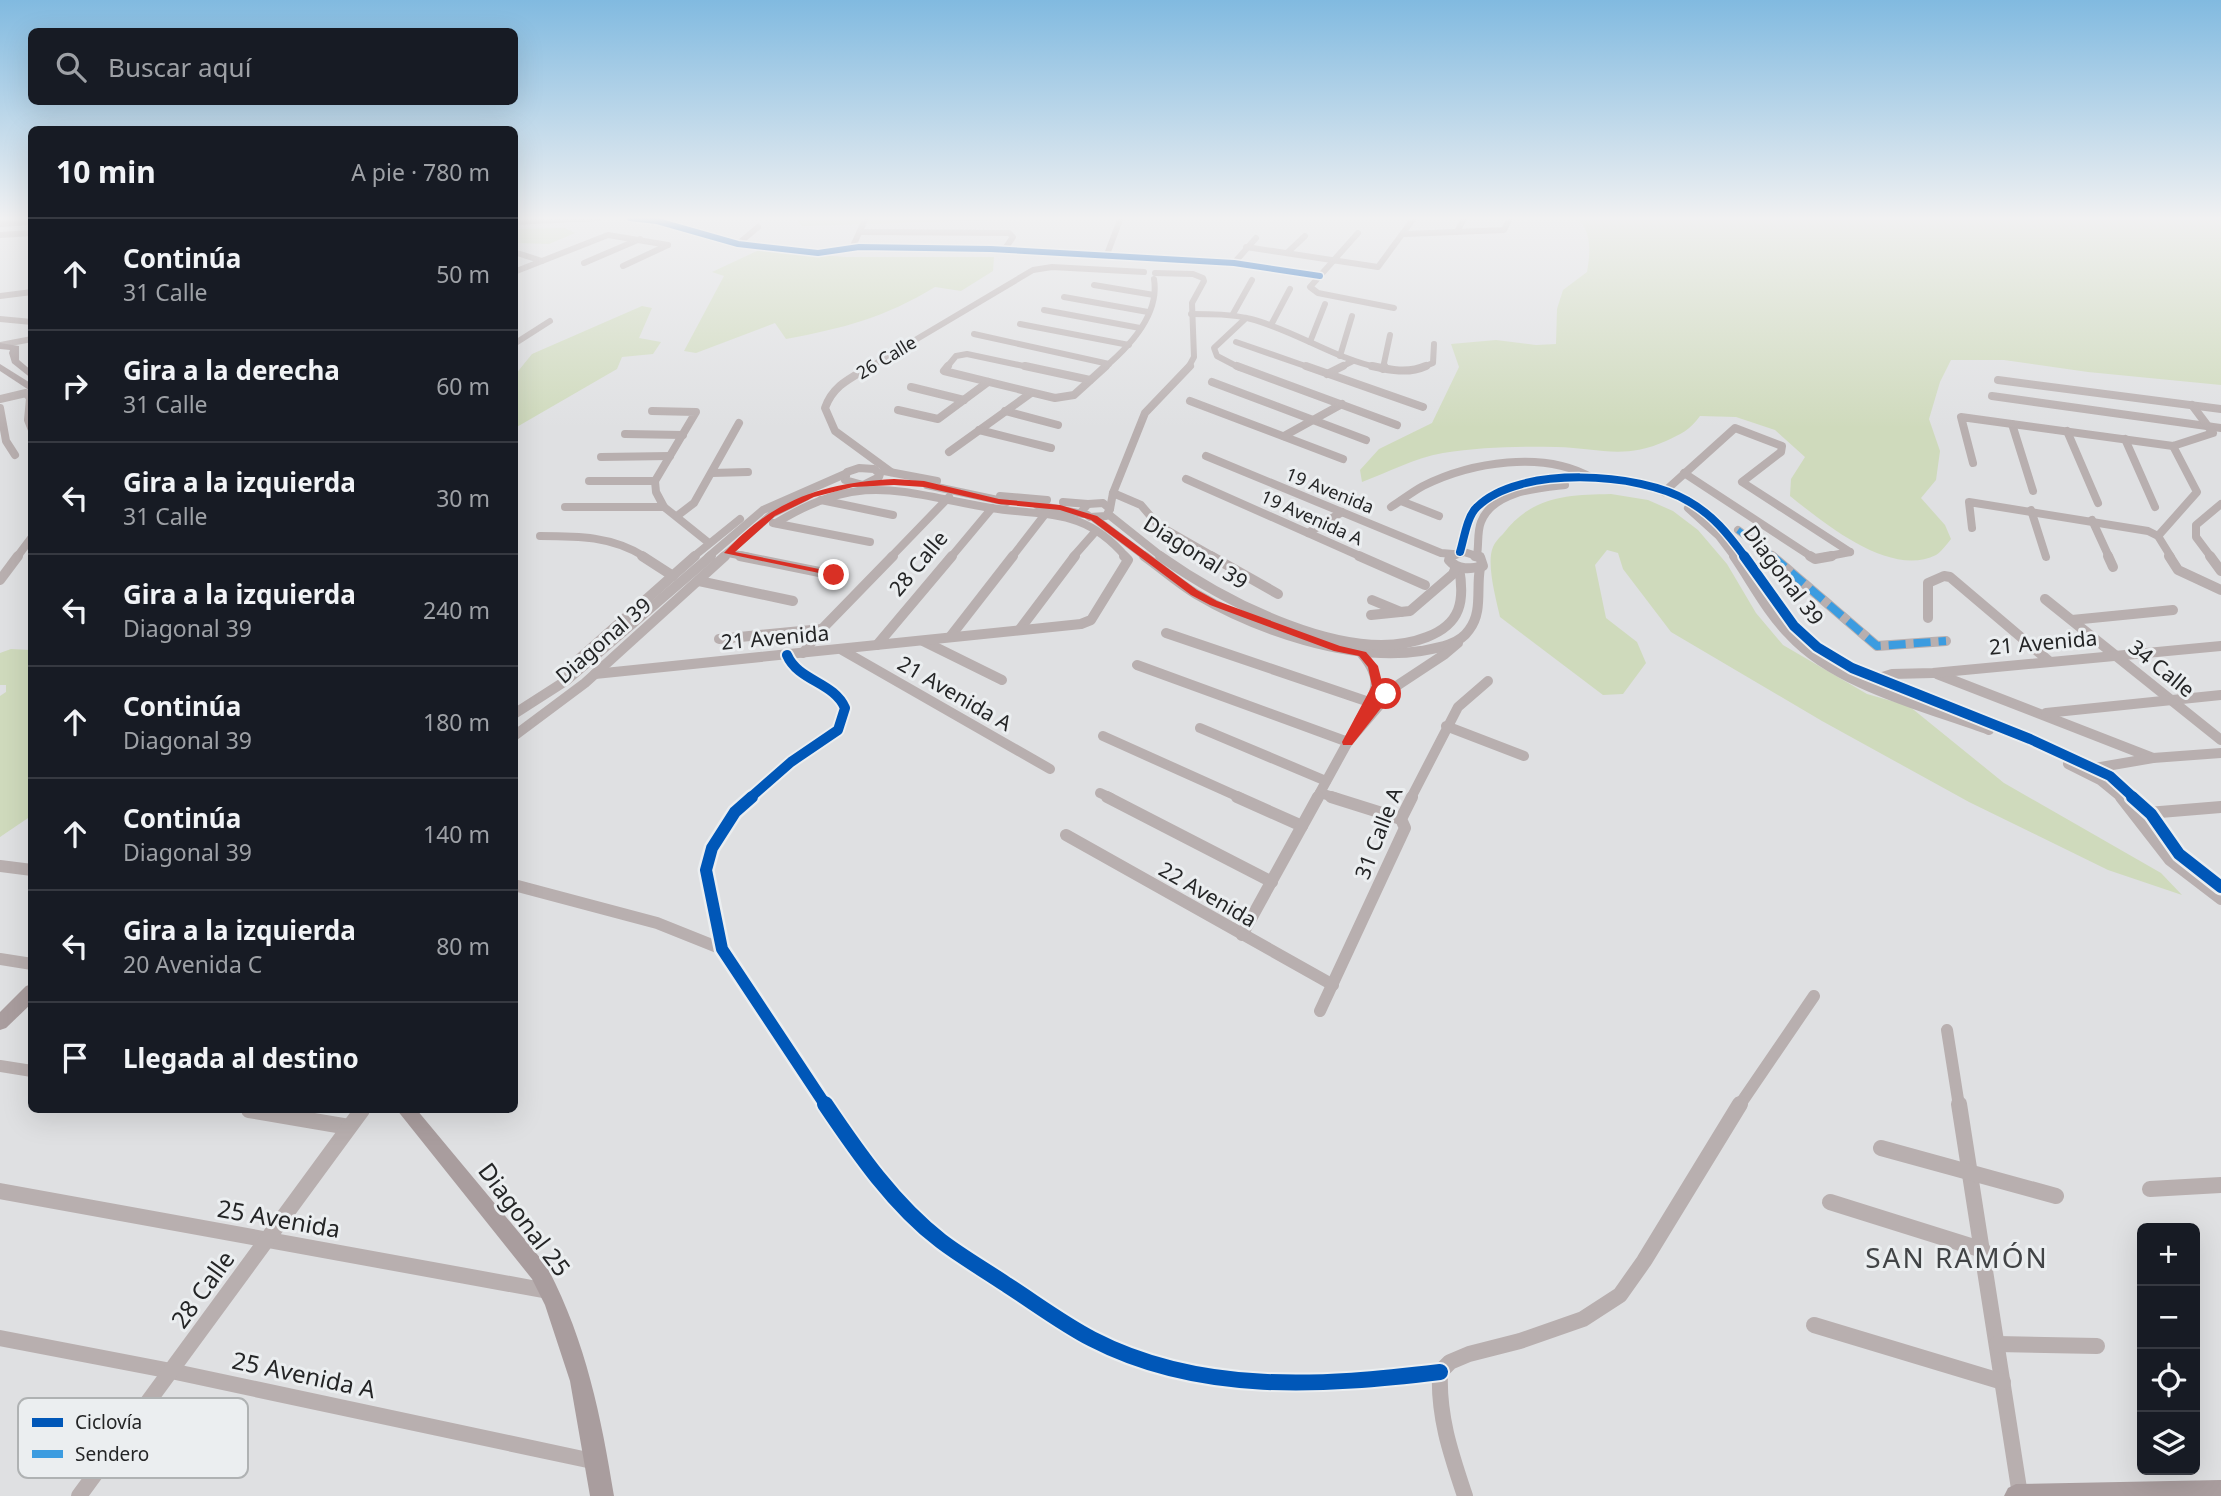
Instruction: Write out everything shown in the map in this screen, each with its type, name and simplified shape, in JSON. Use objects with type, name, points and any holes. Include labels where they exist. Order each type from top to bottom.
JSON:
[{"type":"main road","points":[[0,345],[15,350]]},
{"type":"main road","points":[[0,358],[15,350]]},
{"type":"main road","points":[[15,350],[15,361],[28,372]]},
{"type":"main road","points":[[0,367],[28,386]]},
{"type":"main road","points":[[0,1023],[28,995]]},
{"type":"main road","name":"Diagonal 25","points":[[408,1113],[539,1272],[549,1291],[582,1382],[593,1423],[602,1496]]},
{"type":"main road","points":[[2018,1496],[2221,1492]]},
{"type":"street","name":"26 Calle","points":[[875,466],[835,431],[825,408],[830,396],[839,385],[1003,288]]},
{"type":"street","points":[[1113,288],[1154,294]]},
{"type":"street","points":[[1090,380],[967,354],[956,356],[944,371],[1031,393],[1067,398],[1090,380],[1109,364],[1129,345],[1148,312],[1156,288]]},
{"type":"street","points":[[1110,512],[1113,493],[1145,414],[1191,365],[1194,357],[1192,303],[1200,288]]},
{"type":"street","points":[[1233,314],[1247,288]]},
{"type":"street","points":[[1310,288],[1313,291],[1394,309]]},
{"type":"street","points":[[1271,325],[1290,289]]},
{"type":"street","points":[[0,296],[28,293]]},
{"type":"street","points":[[1064,297],[1148,312]]},
{"type":"street","points":[[1310,342],[1325,304]]},
{"type":"street","points":[[1044,310],[1140,328]]},
{"type":"street","points":[[1191,314],[1233,314],[1271,325],[1353,361],[1383,369],[1408,370],[1428,367],[1433,363],[1434,344]]},
{"type":"street","points":[[1340,356],[1352,316]]},
{"type":"street","points":[[1246,318],[1214,348],[1217,356],[1397,425]]},
{"type":"street","points":[[0,319],[28,321]]},
{"type":"street","points":[[518,342],[551,321]]},
{"type":"street","points":[[1020,324],[1129,345]]},
{"type":"street","points":[[966,339],[983,327]]},
{"type":"street","points":[[974,334],[1109,364]]},
{"type":"street","points":[[1383,369],[1390,335]]},
{"type":"street","points":[[0,345],[28,340]]},
{"type":"street","points":[[15,350],[28,341]]},
{"type":"street","points":[[1236,342],[1423,407]]},
{"type":"street","points":[[1327,374],[1353,361]]},
{"type":"street","points":[[1998,380],[2221,409]]},
{"type":"street","points":[[898,410],[938,419],[988,382]]},
{"type":"street","points":[[1212,382],[1366,440]]},
{"type":"street","points":[[911,387],[964,400]]},
{"type":"street","points":[[0,399],[26,393],[28,396]]},
{"type":"street","points":[[948,452],[1031,393]]},
{"type":"street","points":[[1992,396],[2221,428]]},
{"type":"street","points":[[1191,401],[1343,459]]},
{"type":"street","points":[[1284,436],[1342,404]]},
{"type":"street","points":[[1973,463],[1961,417],[2174,446],[2213,433],[2192,405]]},
{"type":"street","points":[[0,408],[6,441],[15,455]]},
{"type":"street","points":[[652,411],[696,412],[654,481],[664,507],[709,543]]},
{"type":"street","points":[[1005,411],[1058,425]]},
{"type":"street","points":[[677,516],[694,503],[739,424]]},
{"type":"street","points":[[2012,424],[2033,491]]},
{"type":"street","points":[[1665,492],[1684,473],[1735,428],[1782,446],[1781,452],[1742,482],[1850,552],[1815,559],[1684,473]]},
{"type":"street","points":[[979,430],[1051,448]]},
{"type":"street","points":[[2067,431],[2098,503]]},
{"type":"street","points":[[625,434],[682,435]]},
{"type":"street","points":[[2125,439],[2155,507]]},
{"type":"street","points":[[853,444],[859,453],[845,480],[853,484]]},
{"type":"street","points":[[2158,536],[2197,492],[2174,446]]},
{"type":"street","points":[[601,457],[670,456]]},
{"type":"street","name":"19 Avenida","points":[[1206,456],[1453,559]]},
{"type":"street","points":[[1391,507],[1426,484],[1492,464],[1572,466],[1593,480]]},
{"type":"street","points":[[567,680],[576,663],[709,543],[761,503],[802,485],[875,466],[891,472],[1003,496],[1106,505],[1110,512]]},
{"type":"street","points":[[872,482],[879,477],[875,466]]},
{"type":"street","points":[[712,473],[748,472]]},
{"type":"street","name":"Diagonal 39","points":[[518,712],[567,680],[763,510],[849,472]]},
{"type":"street","name":"19 Avenida A","points":[[1186,479],[1424,584]]},
{"type":"street","name":"Diagonal 39","points":[[1083,514],[1094,518],[1194,593],[1213,603],[1337,649],[1363,654],[1413,653],[1448,645],[1468,634],[1475,622],[1479,606],[1477,578],[1484,563],[1478,555],[1481,523],[1486,512],[1501,502],[1537,489],[1593,480]]},
{"type":"street","name":"Diagonal 39","points":[[1110,512],[1159,557],[1207,587],[1271,617],[1357,643],[1384,645],[1414,643],[1436,636],[1452,624],[1461,605],[1462,587],[1453,559],[1474,509],[1489,497],[1529,483],[1593,480],[1665,492],[1706,512],[1721,524],[1773,599],[1805,638],[1875,682],[2030,739],[2095,768],[2131,793],[2151,814],[2179,854],[2221,887]]},
{"type":"street","points":[[589,481],[654,481]]},
{"type":"street","points":[[872,482],[924,484],[999,501],[1060,507],[1083,514],[1082,509],[1113,493],[1138,503],[1158,525],[1278,594]]},
{"type":"street","name":"Diagonal 39","points":[[518,733],[595,674],[772,514],[811,495],[872,482]]},
{"type":"street","name":"Diagonal 39","points":[[776,523],[794,510],[818,500],[867,489],[890,488],[916,490],[992,508],[1068,517],[1095,532],[1125,555],[1127,565],[1091,620],[1081,624]]},
{"type":"street","name":"Diagonal 39","points":[[1665,492],[1715,531],[1761,599],[1793,639],[1823,661],[2080,769],[2110,788],[2135,813],[2170,860],[2221,899]]},
{"type":"street","points":[[803,653],[822,629],[949,497]]},
{"type":"street","points":[[818,500],[893,515]]},
{"type":"street","points":[[1401,501],[1439,516]]},
{"type":"street","points":[[1972,528],[1969,502],[2141,529],[2158,536],[2178,570],[2221,590]]},
{"type":"street","points":[[1094,518],[1124,504],[1138,503]]},
{"type":"street","points":[[2221,504],[2196,524],[2196,537],[2221,571]]},
{"type":"street","points":[[565,507],[664,507]]},
{"type":"street","name":"28 Calle","points":[[877,645],[992,508]]},
{"type":"street","points":[[2031,510],[2046,557]]},
{"type":"street","points":[[1308,533],[1342,512]]},
{"type":"street","points":[[950,637],[1046,513]]},
{"type":"street","points":[[2092,520],[2113,567]]},
{"type":"street","points":[[760,524],[776,523],[870,542]]},
{"type":"street","points":[[1738,530],[1802,578],[1877,646],[1946,641]]},
{"type":"street","points":[[1020,629],[1095,532]]},
{"type":"street","points":[[540,536],[610,538],[631,547],[673,576]]},
{"type":"street","points":[[0,580],[28,542]]},
{"type":"street","points":[[1742,551],[1763,549]]},
{"type":"street","points":[[728,553],[834,575]]},
{"type":"street","points":[[1453,559],[1478,555]]},
{"type":"street","points":[[1453,559],[1480,568]]},
{"type":"street","points":[[1371,615],[1404,613],[1453,575],[1453,559]]},
{"type":"street","points":[[1928,618],[1928,583],[1944,576],[1950,577],[2049,661]]},
{"type":"street","points":[[699,581],[793,601]]},
{"type":"street","name":"34 Calle","points":[[2045,598],[2221,740]]},
{"type":"street","points":[[1372,600],[1404,613]]},
{"type":"street","points":[[2072,620],[2173,610]]},
{"type":"street","name":"21 Avenida","points":[[595,674],[1081,624]]},
{"type":"street","points":[[719,639],[822,629]]},
{"type":"street","points":[[1166,634],[1370,702]]},
{"type":"street","points":[[1348,742],[1386,694],[1407,677],[1447,656],[1468,634]]},
{"type":"street","points":[[922,641],[1002,680]]},
{"type":"street","name":"21 Avenida","points":[[1875,682],[1892,674],[1933,673],[2221,646]]},
{"type":"street","name":"21 Avenida A","points":[[842,650],[1050,769]]},
{"type":"street","points":[[1242,935],[1378,686],[1373,666],[1363,654]]},
{"type":"street","points":[[786,655],[792,667],[840,696],[845,713],[840,728],[791,762],[735,812],[718,835],[706,870],[722,949],[856,1150],[893,1194],[940,1240],[1066,1324],[1104,1345],[1155,1365],[1219,1378],[1319,1383],[1440,1373]]},
{"type":"street","points":[[614,656],[619,666],[630,670]]},
{"type":"street","points":[[1137,665],[1348,742]]},
{"type":"street","points":[[1933,673],[2043,713],[2153,758]]},
{"type":"street","name":"31 Calle A","points":[[1320,1011],[1405,828],[1401,819],[1446,726],[1458,707],[1488,681]]},
{"type":"street","points":[[2043,713],[2221,695]]},
{"type":"street","points":[[518,716],[533,724]]},
{"type":"street","points":[[1446,726],[1524,756]]},
{"type":"street","points":[[1200,728],[1326,781]]},
{"type":"street","points":[[1103,736],[1302,826]]},
{"type":"street","points":[[2095,768],[2153,758],[2221,753]]},
{"type":"street","points":[[1100,793],[1272,882]]},
{"type":"street","points":[[1320,793],[1401,819]]},
{"type":"street","points":[[2135,813],[2151,814],[2221,807]]},
{"type":"street","name":"22 Avenida","points":[[1066,835],[1333,985]]},
{"type":"street","points":[[0,866],[28,870]]},
{"type":"street","points":[[518,886],[657,922],[722,949]]},
{"type":"street","points":[[0,959],[28,963]]},
{"type":"street","points":[[1465,1496],[1445,1437],[1439,1397],[1440,1373],[1450,1362],[1469,1354],[1520,1341],[1583,1319],[1620,1295],[1736,1110],[1814,996]]},
{"type":"street","points":[[1947,1030],[1983,1250],[2018,1496]]},
{"type":"street","points":[[0,1066],[28,1070]]},
{"type":"street","points":[[267,1113],[349,1127]]},
{"type":"street","name":"28 Calle","points":[[151,1398],[360,1113]]},
{"type":"street","points":[[1881,1148],[2056,1196]]},
{"type":"street","points":[[2150,1189],[2221,1185]]},
{"type":"street","name":"25 Avenida","points":[[0,1191],[549,1291]]},
{"type":"street","points":[[1829,1202],[1983,1250]]},
{"type":"street","points":[[1814,1325],[2003,1382]]},
{"type":"street","name":"25 Avenida A","points":[[0,1338],[171,1371],[597,1462]]},
{"type":"street","points":[[1997,1344],[2097,1346]]},
{"type":"street","name":"28 Calle","points":[[79,1496],[92,1478]]},
{"type":"green space","points":[[718,288],[934,288],[898,307],[845,326],[786,339],[775,323],[696,353],[684,351]]},
{"type":"green space","points":[[940,288],[966,288],[961,291]]},
{"type":"green space","points":[[1566,288],[2221,288],[2221,385],[2088,372],[2004,360],[1951,360],[1940,382],[1929,419],[1940,451],[1936,480],[1921,498],[1945,525],[1951,539],[1936,555],[1918,560],[1879,554],[1858,544],[1790,496],[1791,479],[1805,457],[1775,430],[1736,417],[1700,416],[1681,434],[1637,450],[1611,452],[1528,447],[1457,451],[1422,458],[1362,482],[1360,470],[1379,449],[1432,423],[1459,367],[1451,344],[1496,340],[1536,345],[1556,344],[1557,309]]},
{"type":"green space","points":[[642,306],[652,308],[639,338],[661,342],[653,354],[622,357],[617,369],[518,426],[518,371],[532,354]]},
{"type":"green space","points":[[1611,494],[1648,500],[1673,511],[1698,530],[1727,564],[1756,613],[1783,645],[1867,694],[1909,706],[2004,783],[2161,873],[2182,895],[2108,870],[1969,802],[1822,721],[1671,632],[1623,569],[1618,553],[1607,550],[1595,565],[1606,618],[1637,642],[1646,663],[1623,694],[1603,695],[1500,617],[1492,581],[1491,554],[1493,547],[1514,521],[1538,505],[1565,497]]},
{"type":"green space","points":[[11,649],[28,650],[28,818],[0,837],[0,696],[6,692],[6,685],[0,685],[0,653]]},
{"type":"marked path","points":[[1738,530],[1792,571],[1877,646],[1946,641]]},
{"type":"cycle path","points":[[1460,552],[1474,509],[1489,497],[1510,487],[1549,480],[1591,477],[1630,481],[1667,490],[1689,501],[1721,524],[1794,626],[1817,647],[1852,668],[2030,739],[2110,776],[2151,814],[2179,854],[2221,887]]},
{"type":"cycle path","points":[[787,655],[792,667],[840,696],[845,708],[838,730],[791,762],[735,812],[712,848],[706,870],[722,949],[856,1150],[893,1194],[940,1240],[1066,1324],[1094,1340],[1155,1365],[1219,1378],[1283,1383],[1355,1382],[1440,1372]]},
{"type":"district","name":"SAN RAMÓN","points":[[1957,1257]]},
{"type":"route","points":[[834,575],[728,553],[772,514],[790,504],[811,495],[853,484],[924,484],[999,501],[1060,507],[1094,518],[1194,593],[1213,603],[1337,649],[1363,654],[1373,666],[1378,686],[1348,742],[1386,694]]}]
